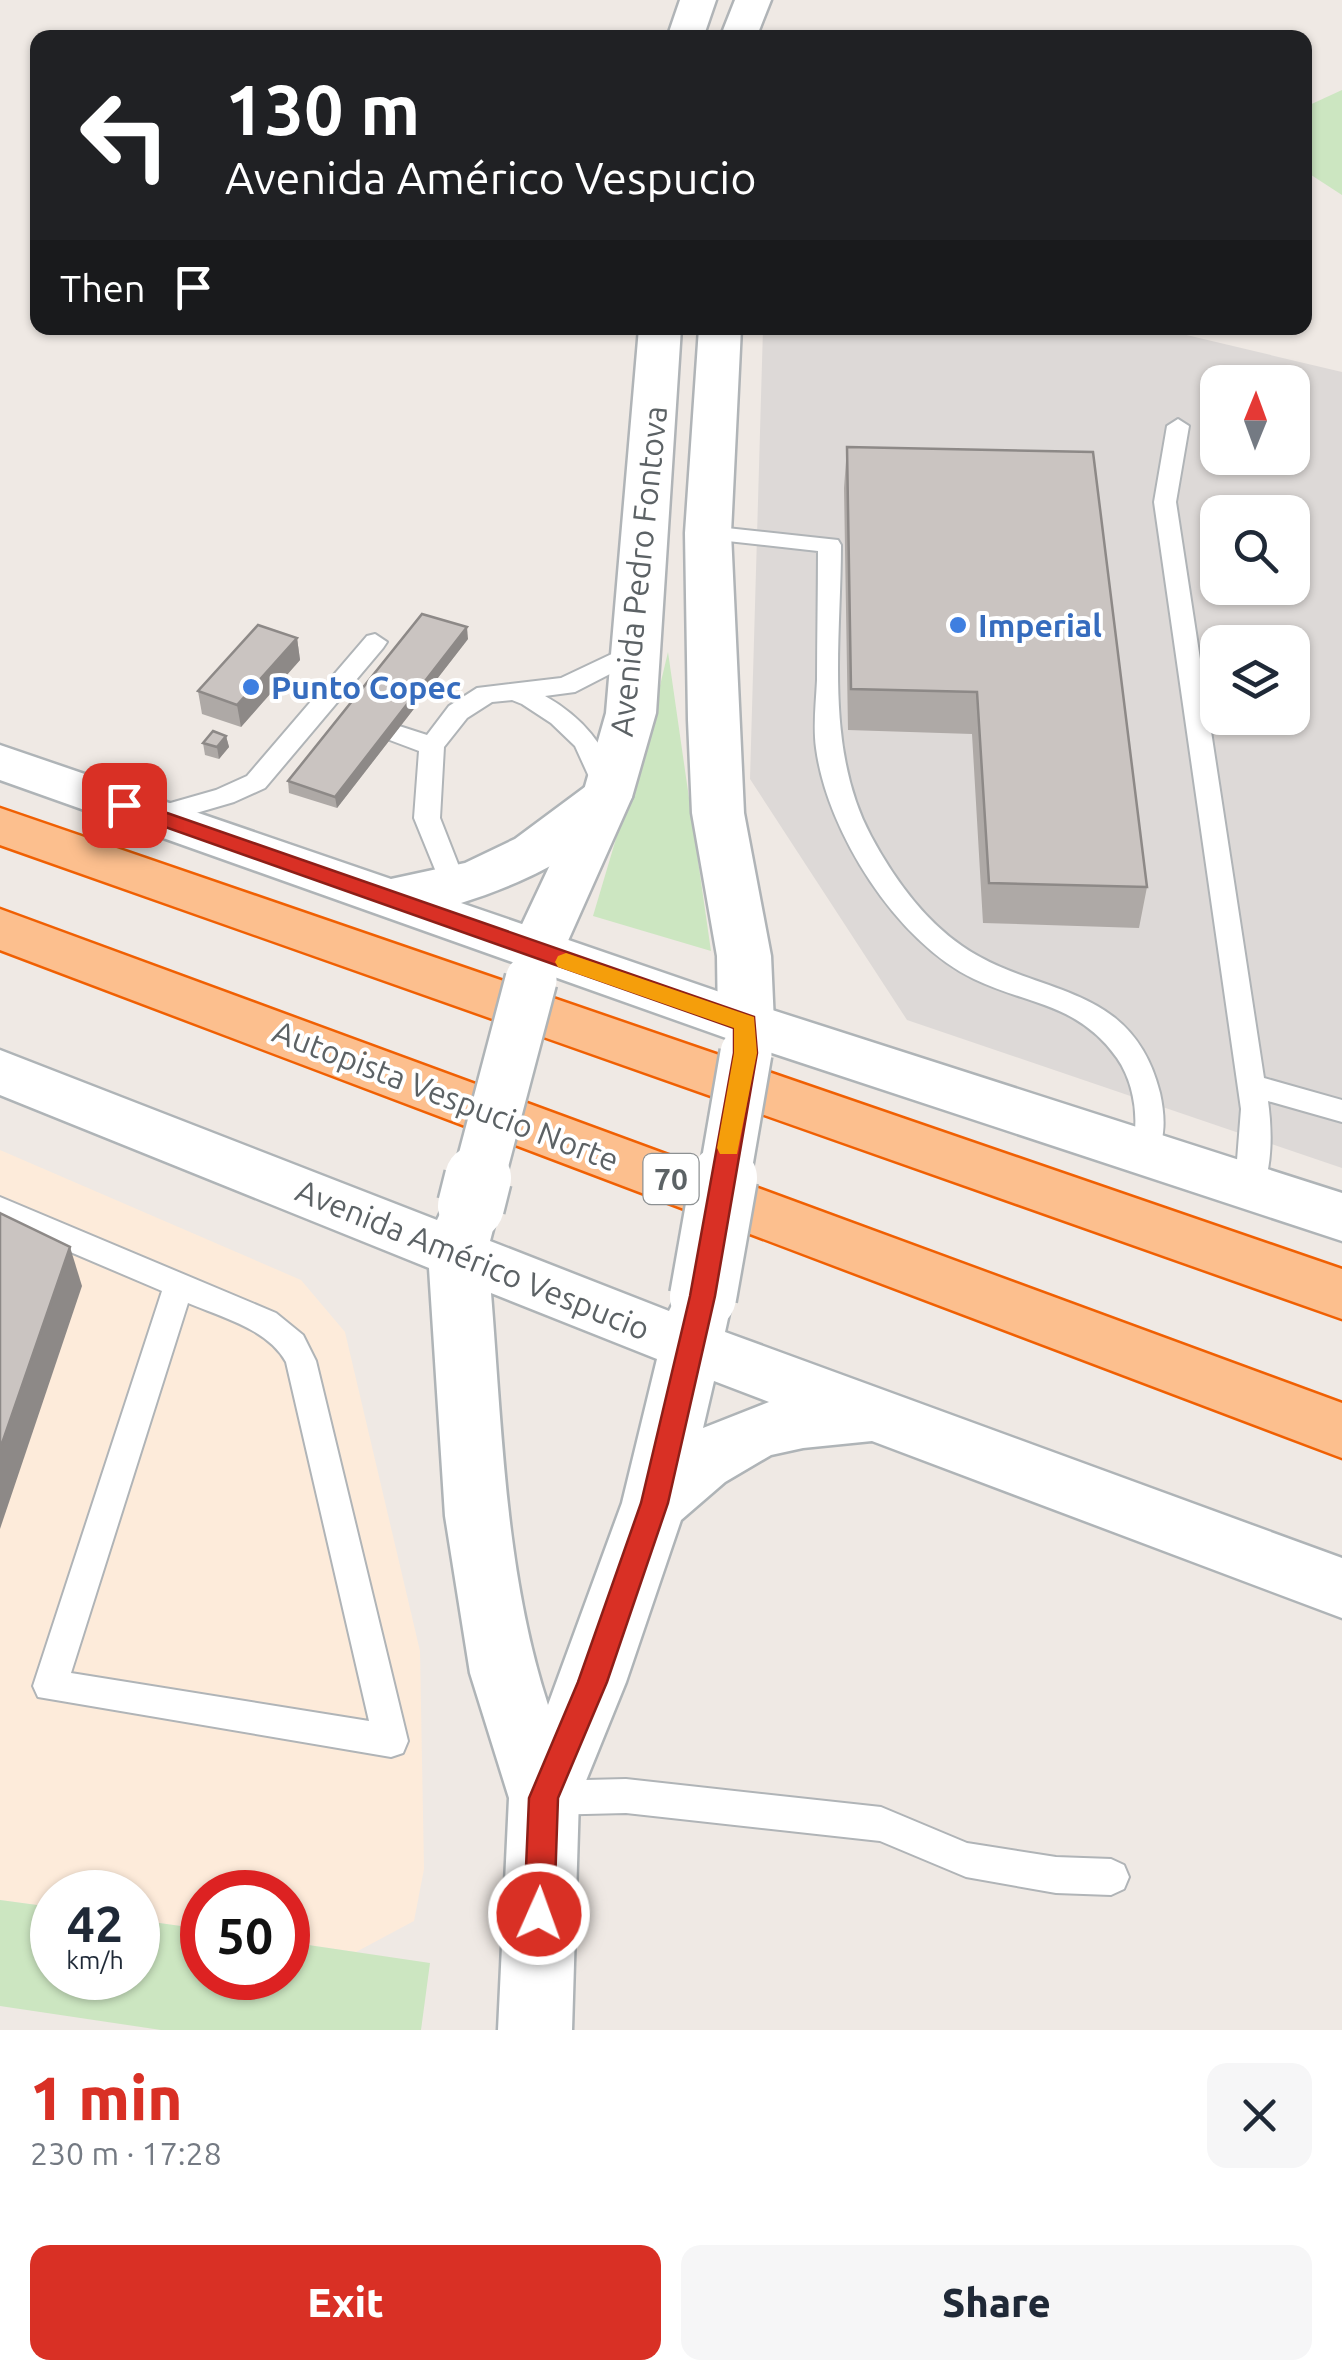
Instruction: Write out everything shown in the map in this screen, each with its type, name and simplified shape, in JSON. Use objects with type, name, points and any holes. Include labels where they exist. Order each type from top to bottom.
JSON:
[{"type":"highway","points":[[0,826],[1342,1294]]},
{"type":"highway","name":"Autopista Vespucio Norte","points":[[0,929],[1342,1431]]},
{"type":"main road","points":[[688,30],[698,0]]},
{"type":"main road","points":[[741,30],[752,0]]},
{"type":"main road","name":"Avenida Pedro Fontova","points":[[544,1798],[504,1673],[477,1516],[464,1228],[533,966],[608,797],[630,713],[659,335]]},
{"type":"main road","name":"Avenida Pedro Fontova","points":[[534,2030],[544,1798],[592,1682],[654,1503],[697,1321],[746,1038],[744,956],[718,813],[708,533],[720,335]]},
{"type":"main road","points":[[0,762],[390,897],[533,966],[746,1038],[1146,1152],[1342,1218]]},
{"type":"main road","points":[[390,897],[454,887],[503,872],[550,845],[608,797]]},
{"type":"main road","name":"Avenida Américo Vespucio","points":[[0,1072],[464,1228],[697,1321],[881,1416],[1342,1588]]},
{"type":"main road","points":[[654,1503],[696,1463],[748,1435],[806,1420],[881,1416]]},
{"type":"lane","points":[[1178,426],[1165,502],[1168,534],[1252,1085],[1255,1153],[1250,1186]]},
{"type":"lane","points":[[708,533],[830,545],[828,744],[838,793],[855,834],[905,910],[954,955],[986,973],[1060,997],[1112,1034],[1132,1058],[1144,1084],[1150,1139],[1146,1152]]},
{"type":"lane","points":[[155,816],[225,796],[256,782],[375,642]]},
{"type":"lane","points":[[454,887],[427,818],[432,746],[458,712],[486,694],[566,686],[635,651]]},
{"type":"lane","points":[[514,690],[539,702],[580,734],[598,764],[608,797]]},
{"type":"lane","points":[[321,706],[351,717]]},
{"type":"lane","points":[[396,733],[432,746]]},
{"type":"lane","points":[[1252,1085],[1342,1111]]},
{"type":"lane","points":[[0,1209],[264,1322],[292,1344],[301,1361],[391,1741],[50,1686],[179,1286]]},
{"type":"lane","points":[[544,1798],[626,1796],[882,1824],[966,1860],[1056,1875],[1111,1877]]},
{"type":"shaded area","points":[[763,335],[1186,335],[1342,372],[1342,1168],[907,1020],[750,779]]},
{"type":"shaded area","points":[[0,1150],[301,1280],[345,1332],[420,1651],[424,1869],[414,1921],[356,1952],[310,1945],[310,1870],[180,1870],[180,1926],[160,1923],[160,1870],[30,1870],[30,1904],[0,1900]]},
{"type":"green space","points":[[1342,90],[1342,195],[1312,176],[1312,104]]},
{"type":"green space","points":[[668,652],[711,951],[593,916]]},
{"type":"green space","points":[[0,1900],[30,1904],[30,2000],[160,2000],[160,1923],[180,1926],[180,2000],[310,2000],[310,1945],[430,1963],[421,2030],[161,2030],[0,2006]]},
{"type":"building","points":[[847,447],[1093,452],[1147,887],[989,883],[977,692],[851,689]]},
{"type":"building","points":[[422,614],[467,627],[335,797],[288,781]]},
{"type":"building","points":[[258,625],[297,638],[237,705],[198,691]]},
{"type":"building","points":[[213,731],[226,736],[217,747],[203,743]]},
{"type":"building","points":[[0,1213],[70,1247],[0,1449]]},
{"type":"slow traffic","points":[[566,962],[746,1023],[746,1053],[729,1148]]},
{"type":"place","name":"Imperial","points":[[958,625]]},
{"type":"place","name":"Punto Copec","points":[[251,687]]},
{"type":"route","points":[[124,805],[746,1023],[746,1053],[702,1296],[654,1503],[592,1682],[544,1798],[539,1914]]}]
